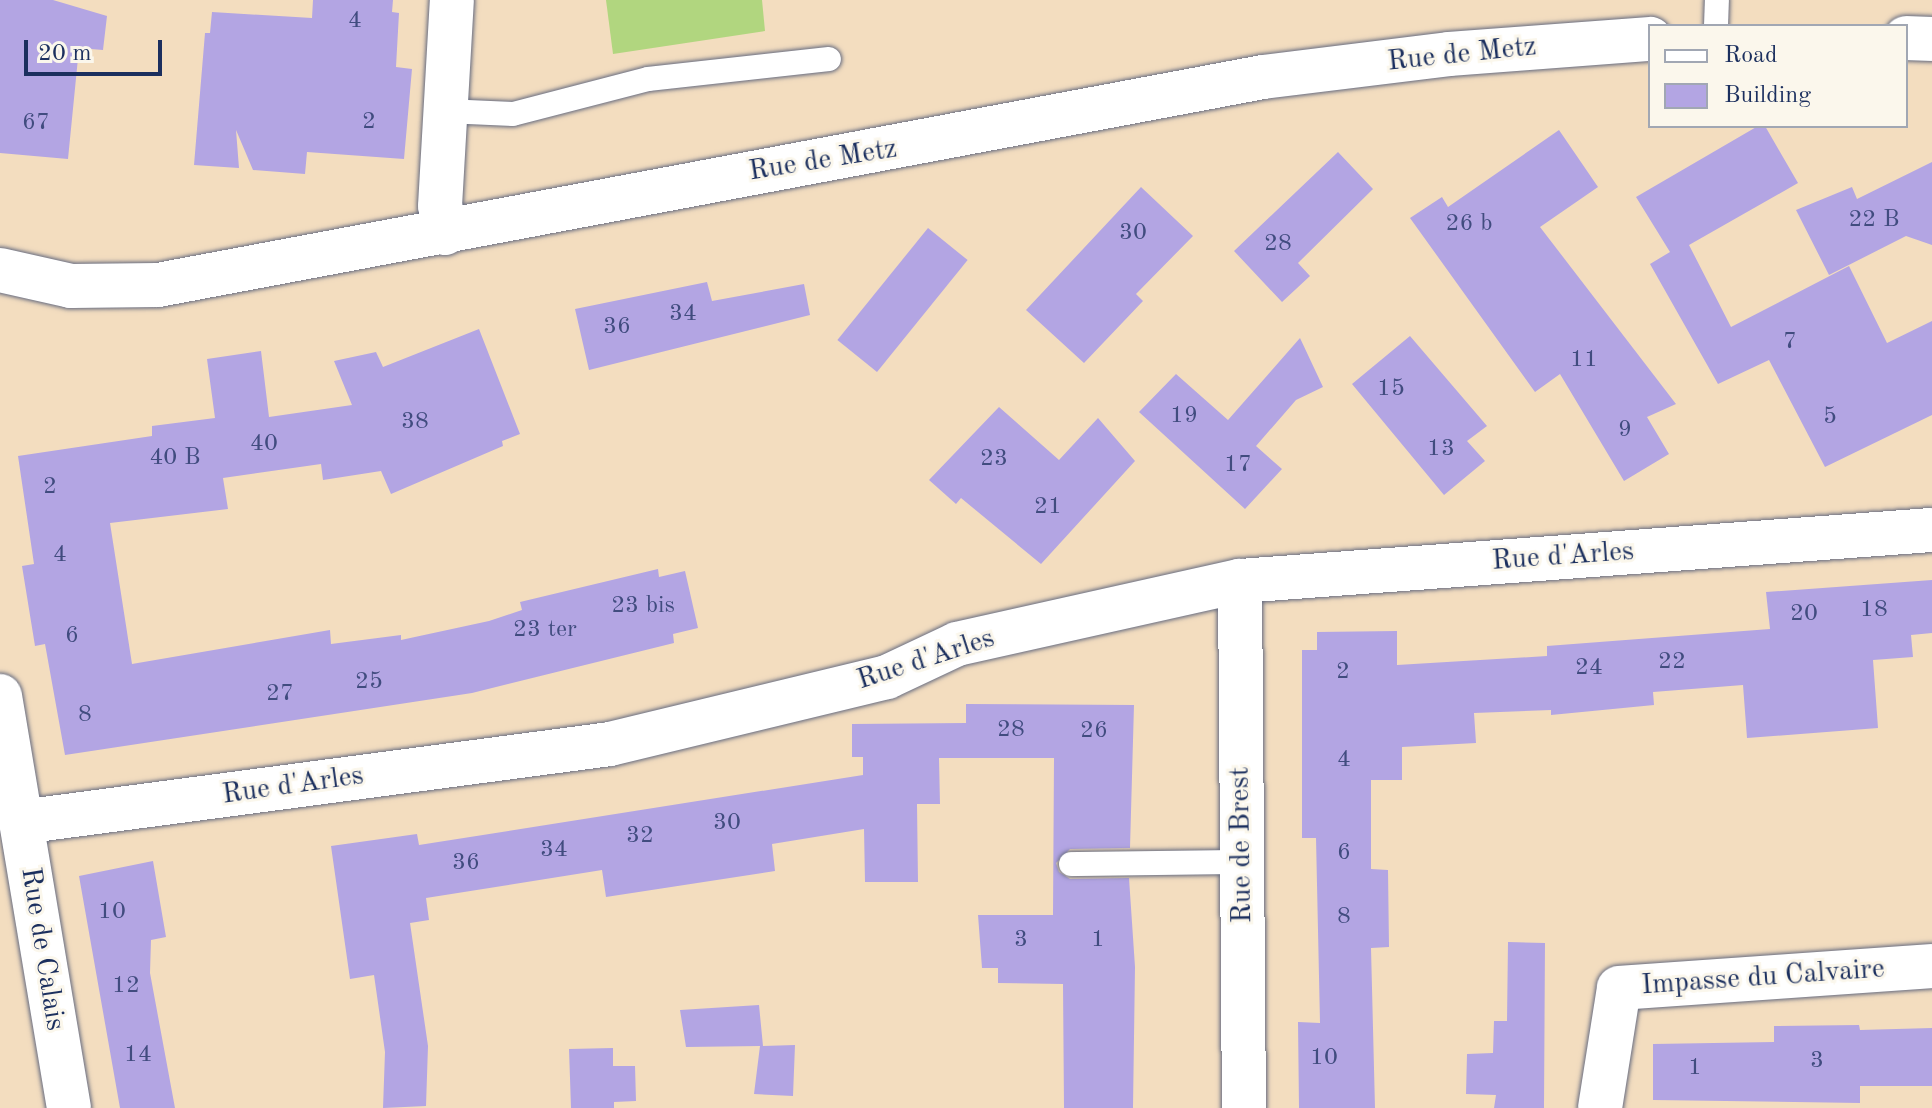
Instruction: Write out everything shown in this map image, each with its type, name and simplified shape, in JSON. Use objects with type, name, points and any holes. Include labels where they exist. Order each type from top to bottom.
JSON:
[{"type":"street","points":[[445,233],[440,206],[452,0]]},
{"type":"street","points":[[1908,38],[1932,39]]},
{"type":"street","name":"Rue de Metz","points":[[0,270],[71,286],[158,285],[1263,77],[1449,54],[1648,39]]},
{"type":"street","name":"Rue d'Arles","points":[[21,822],[610,744],[887,677],[957,644],[1240,581],[1932,530]]},
{"type":"street","name":"Rue de Brest","points":[[1240,581],[1244,1108]]},
{"type":"street","name":"Rue de Calais","points":[[0,696],[69,1108]]},
{"type":"street","name":"Impasse du Calvaire","points":[[1600,1108],[1619,988],[1932,966]]},
{"type":"lane","points":[[1716,24],[1717,0]]},
{"type":"lane","points":[[445,111],[513,114],[648,79],[829,59]]},
{"type":"lane","points":[[1071,864],[1243,862]]},
{"type":"green space","points":[[606,0],[762,0],[765,31],[613,54]]},
{"type":"building","points":[[0,0],[53,0],[107,16],[103,50],[79,48],[68,159],[0,153]]},
{"type":"building","points":[[313,0],[393,0],[392,12],[399,13],[396,67],[412,69],[404,159],[307,152],[305,174],[253,170],[236,130],[239,168],[194,165],[205,33],[210,33],[212,12],[312,18]]},
{"type":"building","points":[[1755,128],[1766,128],[1798,183],[1689,245],[1731,327],[1849,266],[1887,343],[1932,321],[1932,415],[1825,467],[1769,360],[1718,384],[1650,264],[1670,252],[1636,197]]},
{"type":"building","points":[[1559,130],[1598,187],[1540,227],[1676,404],[1647,417],[1669,454],[1624,481],[1560,374],[1535,392],[1410,218],[1442,197],[1448,207]]},
{"type":"building","points":[[1338,152],[1373,189],[1298,263],[1310,276],[1282,302],[1234,251]]},
{"type":"building","points":[[1932,162],[1932,245],[1906,236],[1829,275],[1796,210],[1852,187],[1857,199]]},
{"type":"building","points":[[1141,187],[1193,236],[1136,294],[1143,301],[1084,363],[1026,310]]},
{"type":"building","points":[[928,228],[968,260],[877,372],[837,340]]},
{"type":"building","points":[[707,282],[712,301],[804,284],[810,315],[589,370],[575,309]]},
{"type":"building","points":[[479,329],[520,434],[502,441],[503,446],[391,494],[381,471],[323,480],[321,464],[223,478],[228,509],[110,523],[132,664],[330,630],[331,644],[401,635],[401,640],[489,621],[522,610],[520,602],[658,569],[659,577],[685,571],[698,628],[673,634],[674,643],[472,693],[65,755],[45,644],[35,646],[22,566],[34,564],[18,456],[152,436],[152,426],[215,418],[207,359],[261,351],[269,417],[352,405],[334,361],[376,352],[383,367]]},
{"type":"building","points":[[1410,336],[1487,426],[1467,441],[1485,461],[1444,495],[1352,384]]},
{"type":"building","points":[[1300,338],[1323,387],[1296,400],[1256,446],[1282,469],[1245,509],[1139,412],[1176,374],[1228,420]]},
{"type":"building","points":[[999,407],[1059,460],[1098,418],[1135,461],[1041,564],[961,498],[956,504],[929,480]]},
{"type":"building","points":[[1932,580],[1932,633],[1911,635],[1913,657],[1873,660],[1878,728],[1747,738],[1743,685],[1653,692],[1654,705],[1551,715],[1551,710],[1474,713],[1476,743],[1402,747],[1402,780],[1371,780],[1371,869],[1388,870],[1389,947],[1371,948],[1375,1108],[1299,1108],[1298,1022],[1320,1023],[1316,838],[1302,838],[1302,650],[1317,650],[1317,632],[1397,631],[1397,665],[1547,656],[1547,646],[1770,629],[1766,592]]},
{"type":"building","points":[[966,704],[1134,705],[1130,848],[1070,849],[1056,863],[1059,872],[1070,879],[1129,878],[1135,967],[1133,1108],[1064,1108],[1063,984],[998,983],[998,968],[982,968],[978,915],[1053,915],[1054,758],[939,758],[940,804],[917,804],[918,882],[865,882],[864,829],[772,844],[775,871],[606,897],[602,870],[426,898],[429,920],[410,923],[428,1046],[426,1106],[383,1108],[385,1052],[374,975],[350,979],[331,846],[417,834],[419,845],[863,775],[863,757],[852,757],[852,724],[966,723]]},
{"type":"building","points":[[153,861],[166,937],[151,940],[150,973],[175,1108],[120,1108],[79,876]]},
{"type":"building","points":[[1508,942],[1545,943],[1544,1108],[1494,1108],[1496,1095],[1466,1094],[1467,1054],[1493,1053],[1494,1021],[1507,1021]]},
{"type":"building","points":[[759,1005],[763,1046],[795,1045],[793,1096],[754,1094],[760,1046],[686,1047],[680,1010]]},
{"type":"building","points":[[1859,1025],[1860,1030],[1932,1028],[1932,1086],[1860,1086],[1860,1103],[1653,1100],[1653,1044],[1774,1042],[1774,1026]]},
{"type":"building","points":[[613,1048],[613,1066],[635,1066],[636,1101],[614,1102],[614,1108],[571,1108],[569,1049]]}]
